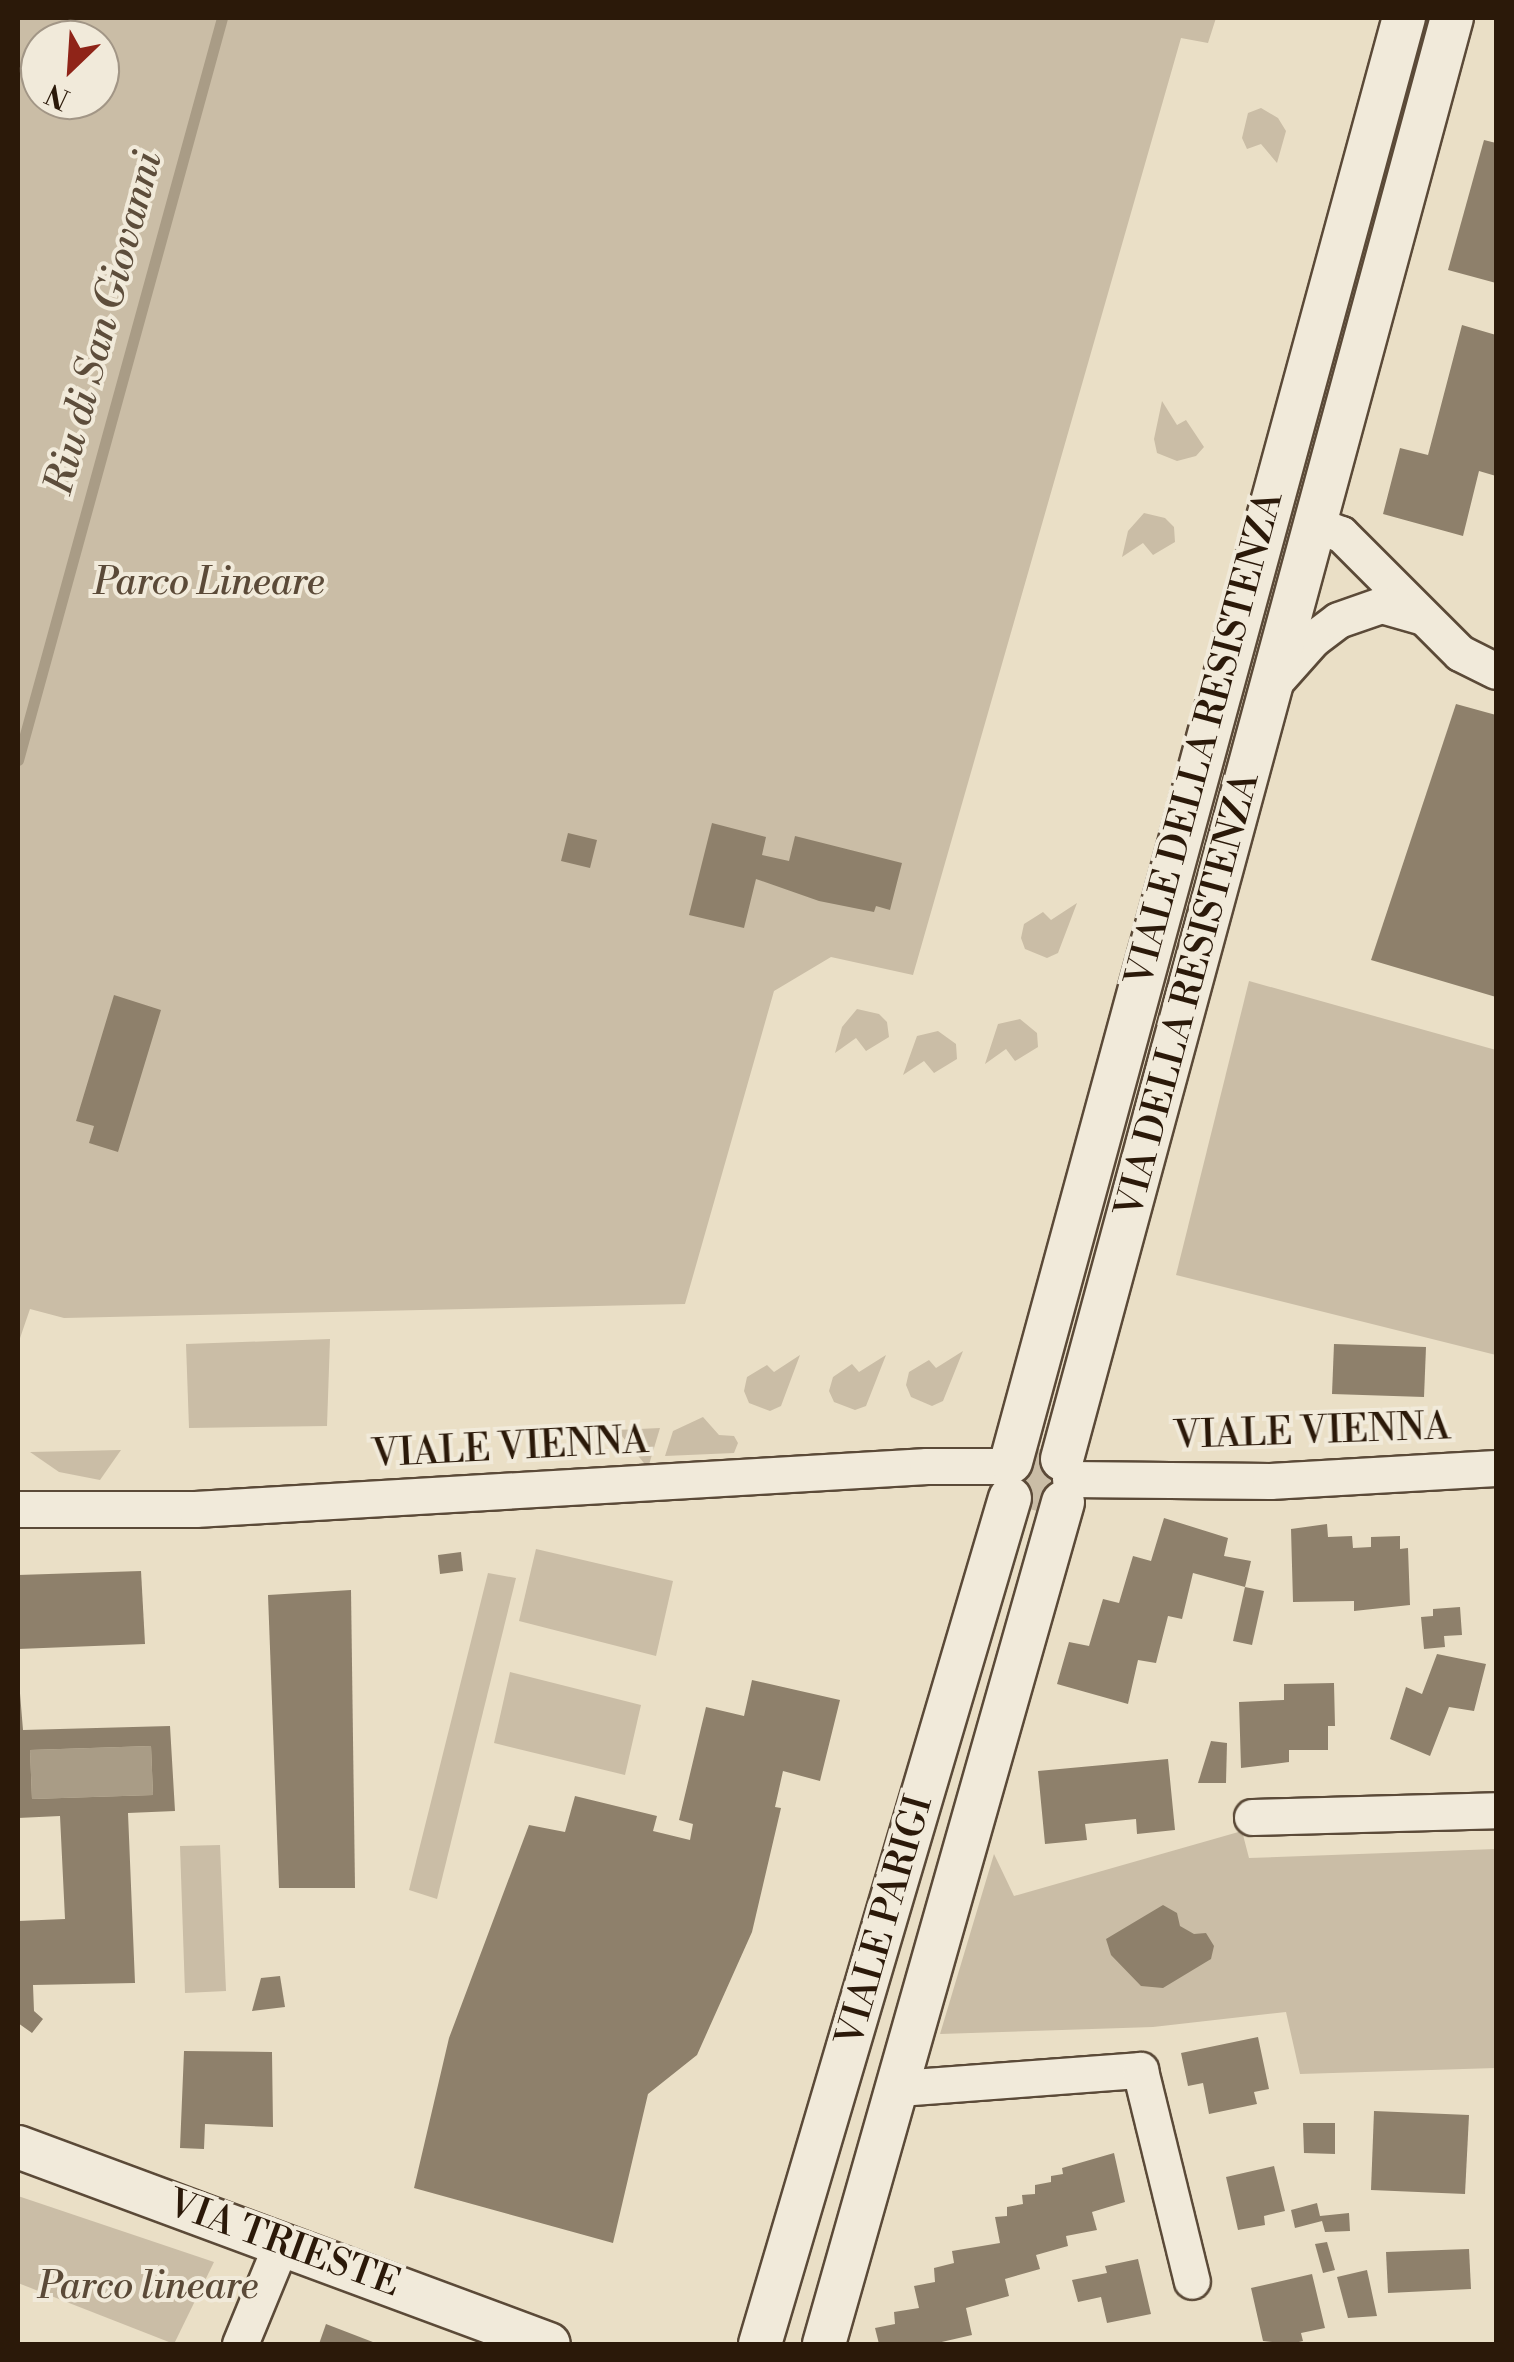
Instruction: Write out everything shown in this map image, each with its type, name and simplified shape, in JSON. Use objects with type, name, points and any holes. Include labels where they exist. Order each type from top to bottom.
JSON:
[{"type":"street","name":"VIALE DELLA RESISTENZA","points":[[1009,1475],[1404,18]]},
{"type":"street","name":"VIALE DELLA RESISTENZA","points":[[1311,527],[1452,18]]},
{"type":"street","points":[[1311,527],[1341,534],[1460,653],[1494,661]]},
{"type":"street","name":"VIA DELLA RESISTENZA","points":[[1065,1480],[1311,527]]},
{"type":"street","points":[[1269,689],[1313,639],[1338,620],[1381,605],[1421,616]]},
{"type":"street","points":[[1038,1448],[1065,1480],[1035,1514],[1009,1475],[1038,1448]]},
{"type":"street","name":"VIALE VIENNA","points":[[18,1509],[196,1509],[927,1466],[1009,1475]]},
{"type":"street","name":"VIALE VIENNA","points":[[1065,1480],[1270,1480],[1496,1468]]},
{"type":"street","name":"VIALE PARIGI","points":[[760,2344],[1009,1475]]},
{"type":"street","name":"VIALE PARIGI","points":[[824,2344],[900,2088],[1065,1480]]},
{"type":"street","points":[[1252,1818],[1496,1810]]},
{"type":"street","points":[[900,2088],[1140,2070],[1192,2281]]},
{"type":"street","name":"VIA TRIESTE","points":[[18,2147],[548,2344]]},
{"type":"street","points":[[240,2344],[282,2242]]},
{"type":"green space","name":"Parco Lineare","points":[[18,18],[1216,18],[1208,43],[1181,38],[913,975],[831,957],[774,991],[685,1304],[64,1318],[30,1309],[18,1344]]},
{"type":"green space","points":[[1261,108],[1278,118],[1286,131],[1277,163],[1261,144],[1247,149],[1242,138],[1248,113]]},
{"type":"green space","points":[[1162,401],[1177,425],[1186,420],[1204,447],[1196,456],[1177,461],[1157,453],[1154,439]]},
{"type":"green space","points":[[1144,513],[1165,518],[1174,527],[1175,542],[1153,555],[1143,543],[1122,557],[1128,531]]},
{"type":"green space","points":[[1077,903],[1058,953],[1047,958],[1025,949],[1021,938],[1024,924],[1043,912],[1051,920]]},
{"type":"green space","points":[[1249,981],[1496,1050],[1496,1355],[1176,1275]]},
{"type":"green space","points":[[857,1009],[879,1014],[887,1022],[889,1037],[866,1051],[856,1038],[835,1053],[842,1027]]},
{"type":"green space","points":[[1020,1019],[1037,1033],[1038,1047],[1015,1061],[1006,1049],[985,1064],[998,1024]]},
{"type":"green space","points":[[938,1031],[956,1044],[957,1059],[934,1073],[924,1061],[903,1075],[917,1036]]},
{"type":"green space","points":[[330,1339],[327,1426],[189,1428],[186,1344]]},
{"type":"green space","points":[[963,1351],[943,1401],[932,1406],[911,1397],[906,1385],[909,1372],[929,1360],[936,1368]]},
{"type":"green space","points":[[800,1355],[781,1406],[770,1411],[749,1403],[744,1391],[747,1377],[767,1365],[774,1372]]},
{"type":"green space","points":[[886,1355],[866,1406],[855,1410],[834,1402],[829,1391],[833,1377],[852,1364],[859,1372]]},
{"type":"green space","points":[[703,1417],[719,1435],[734,1436],[738,1443],[734,1453],[665,1456],[673,1431]]},
{"type":"green space","points":[[660,1428],[648,1468],[617,1430]]},
{"type":"green space","points":[[1048,1449],[1065,1461],[1046,1513],[1016,1506],[1011,1462],[1027,1450]]},
{"type":"green space","points":[[121,1450],[100,1480],[59,1472],[30,1452]]},
{"type":"green space","points":[[536,1549],[673,1581],[656,1656],[519,1621]]},
{"type":"green space","points":[[488,1573],[516,1578],[437,1899],[409,1890]]},
{"type":"green space","points":[[510,1672],[641,1705],[625,1775],[494,1743]]},
{"type":"green space","points":[[1242,1831],[1249,1858],[1496,1849],[1496,2068],[1300,2074],[1286,2012],[1153,2027],[940,2034],[994,1854],[1014,1896]]},
{"type":"green space","points":[[220,1845],[226,1991],[185,1993],[180,1846]]},
{"type":"green space","name":"Parco lineare","points":[[18,2196],[214,2262],[174,2344],[18,2283]]},
{"type":"shaded area","points":[[151,1746],[153,1795],[32,1799],[30,1750]]},
{"type":"building","points":[[1484,140],[1496,143],[1496,283],[1448,270]]},
{"type":"building","points":[[1462,325],[1496,335],[1496,476],[1479,471],[1463,536],[1383,514],[1400,448],[1428,455]]},
{"type":"building","points":[[1456,704],[1496,715],[1496,997],[1371,960]]},
{"type":"building","points":[[712,823],[766,837],[762,855],[789,861],[795,836],[902,863],[890,910],[876,906],[874,912],[819,901],[756,879],[744,928],[689,915]]},
{"type":"building","points":[[568,833],[597,840],[590,868],[561,861]]},
{"type":"building","points":[[114,995],[161,1010],[118,1152],[89,1143],[94,1126],[76,1121]]},
{"type":"building","points":[[1334,1344],[1426,1347],[1424,1397],[1332,1394]]},
{"type":"building","points":[[1164,1518],[1228,1538],[1224,1556],[1251,1561],[1245,1587],[1193,1573],[1182,1619],[1168,1616],[1156,1663],[1138,1660],[1128,1704],[1057,1684],[1069,1642],[1089,1646],[1103,1599],[1119,1603],[1133,1556],[1151,1561]]},
{"type":"building","points":[[1327,1524],[1328,1537],[1352,1536],[1353,1548],[1371,1547],[1371,1537],[1400,1536],[1400,1549],[1408,1548],[1410,1605],[1354,1611],[1354,1601],[1293,1602],[1291,1529]]},
{"type":"building","points":[[461,1552],[463,1571],[440,1574],[438,1555]]},
{"type":"building","points":[[141,1571],[145,1644],[18,1649],[18,1575]]},
{"type":"building","points":[[1245,1587],[1264,1591],[1252,1645],[1233,1641]]},
{"type":"building","points":[[351,1590],[355,1888],[279,1888],[268,1595]]},
{"type":"building","points":[[1460,1607],[1462,1635],[1444,1636],[1445,1647],[1424,1649],[1421,1617],[1433,1616],[1433,1609]]},
{"type":"building","points":[[1437,1654],[1486,1664],[1474,1711],[1449,1707],[1430,1756],[1390,1739],[1406,1687],[1422,1694]]},
{"type":"building","points":[[18,1669],[23,1730],[170,1726],[175,1811],[128,1813],[135,1983],[33,1985],[34,2011],[43,2019],[32,2033],[18,2023],[18,1921],[65,1919],[60,1816],[18,1818]],"holes":[[[151,1746],[153,1795],[32,1799],[30,1750]]]},
{"type":"building","points":[[752,1680],[840,1700],[820,1781],[783,1771],[775,1807],[781,1808],[752,1932],[697,2055],[648,2094],[613,2243],[414,2188],[449,2038],[529,1825],[565,1832],[575,1796],[657,1816],[653,1831],[690,1840],[693,1824],[679,1820],[706,1707],[744,1716]]},
{"type":"building","points":[[1334,1683],[1335,1726],[1328,1726],[1328,1750],[1289,1750],[1289,1762],[1241,1768],[1239,1702],[1284,1700],[1284,1684]]},
{"type":"building","points":[[1211,1741],[1227,1743],[1226,1783],[1198,1783]]},
{"type":"building","points":[[1168,1759],[1175,1830],[1137,1834],[1136,1819],[1085,1824],[1087,1840],[1045,1844],[1038,1771]]},
{"type":"building","points":[[1163,1905],[1177,1913],[1180,1926],[1194,1934],[1206,1933],[1214,1946],[1211,1959],[1163,1988],[1141,1986],[1111,1955],[1106,1939]]},
{"type":"building","points":[[280,1976],[285,2007],[252,2011],[261,1978]]},
{"type":"building","points":[[1258,2037],[1269,2089],[1254,2092],[1257,2104],[1209,2114],[1203,2083],[1188,2086],[1181,2053]]},
{"type":"building","points":[[184,2051],[272,2052],[273,2127],[205,2124],[204,2149],[180,2148]]},
{"type":"building","points":[[1374,2111],[1469,2115],[1465,2194],[1371,2190]]},
{"type":"building","points":[[1303,2123],[1335,2123],[1335,2154],[1304,2153]]},
{"type":"building","points":[[1114,2153],[1125,2202],[1092,2212],[1097,2230],[1066,2236],[1068,2246],[1036,2255],[1040,2269],[1005,2279],[1009,2296],[966,2308],[972,2335],[933,2344],[879,2344],[875,2328],[895,2324],[894,2312],[919,2308],[914,2286],[935,2282],[934,2268],[954,2263],[952,2251],[1000,2243],[995,2217],[1007,2216],[1007,2207],[1023,2204],[1022,2195],[1035,2194],[1035,2185],[1051,2182],[1051,2176],[1063,2174],[1062,2168]]},
{"type":"building","points":[[1274,2166],[1285,2211],[1264,2216],[1265,2225],[1238,2230],[1226,2177]]},
{"type":"building","points":[[1317,2203],[1320,2216],[1349,2213],[1350,2231],[1325,2232],[1322,2221],[1295,2228],[1291,2210]]},
{"type":"building","points":[[1327,2242],[1335,2270],[1323,2273],[1315,2244]]},
{"type":"building","points":[[1469,2249],[1471,2289],[1388,2293],[1386,2252]]},
{"type":"building","points":[[1138,2259],[1151,2314],[1107,2323],[1101,2297],[1078,2302],[1072,2280],[1107,2273],[1105,2266]]},
{"type":"building","points":[[1367,2270],[1377,2316],[1348,2318],[1337,2277]]},
{"type":"building","points":[[1312,2274],[1325,2328],[1301,2333],[1303,2341],[1290,2344],[1263,2341],[1251,2288]]},
{"type":"building","points":[[326,2324],[378,2344],[319,2344]]},
{"type":"waterway","name":"Riu di San Giovanni","points":[[18,760],[222,18]]}]
